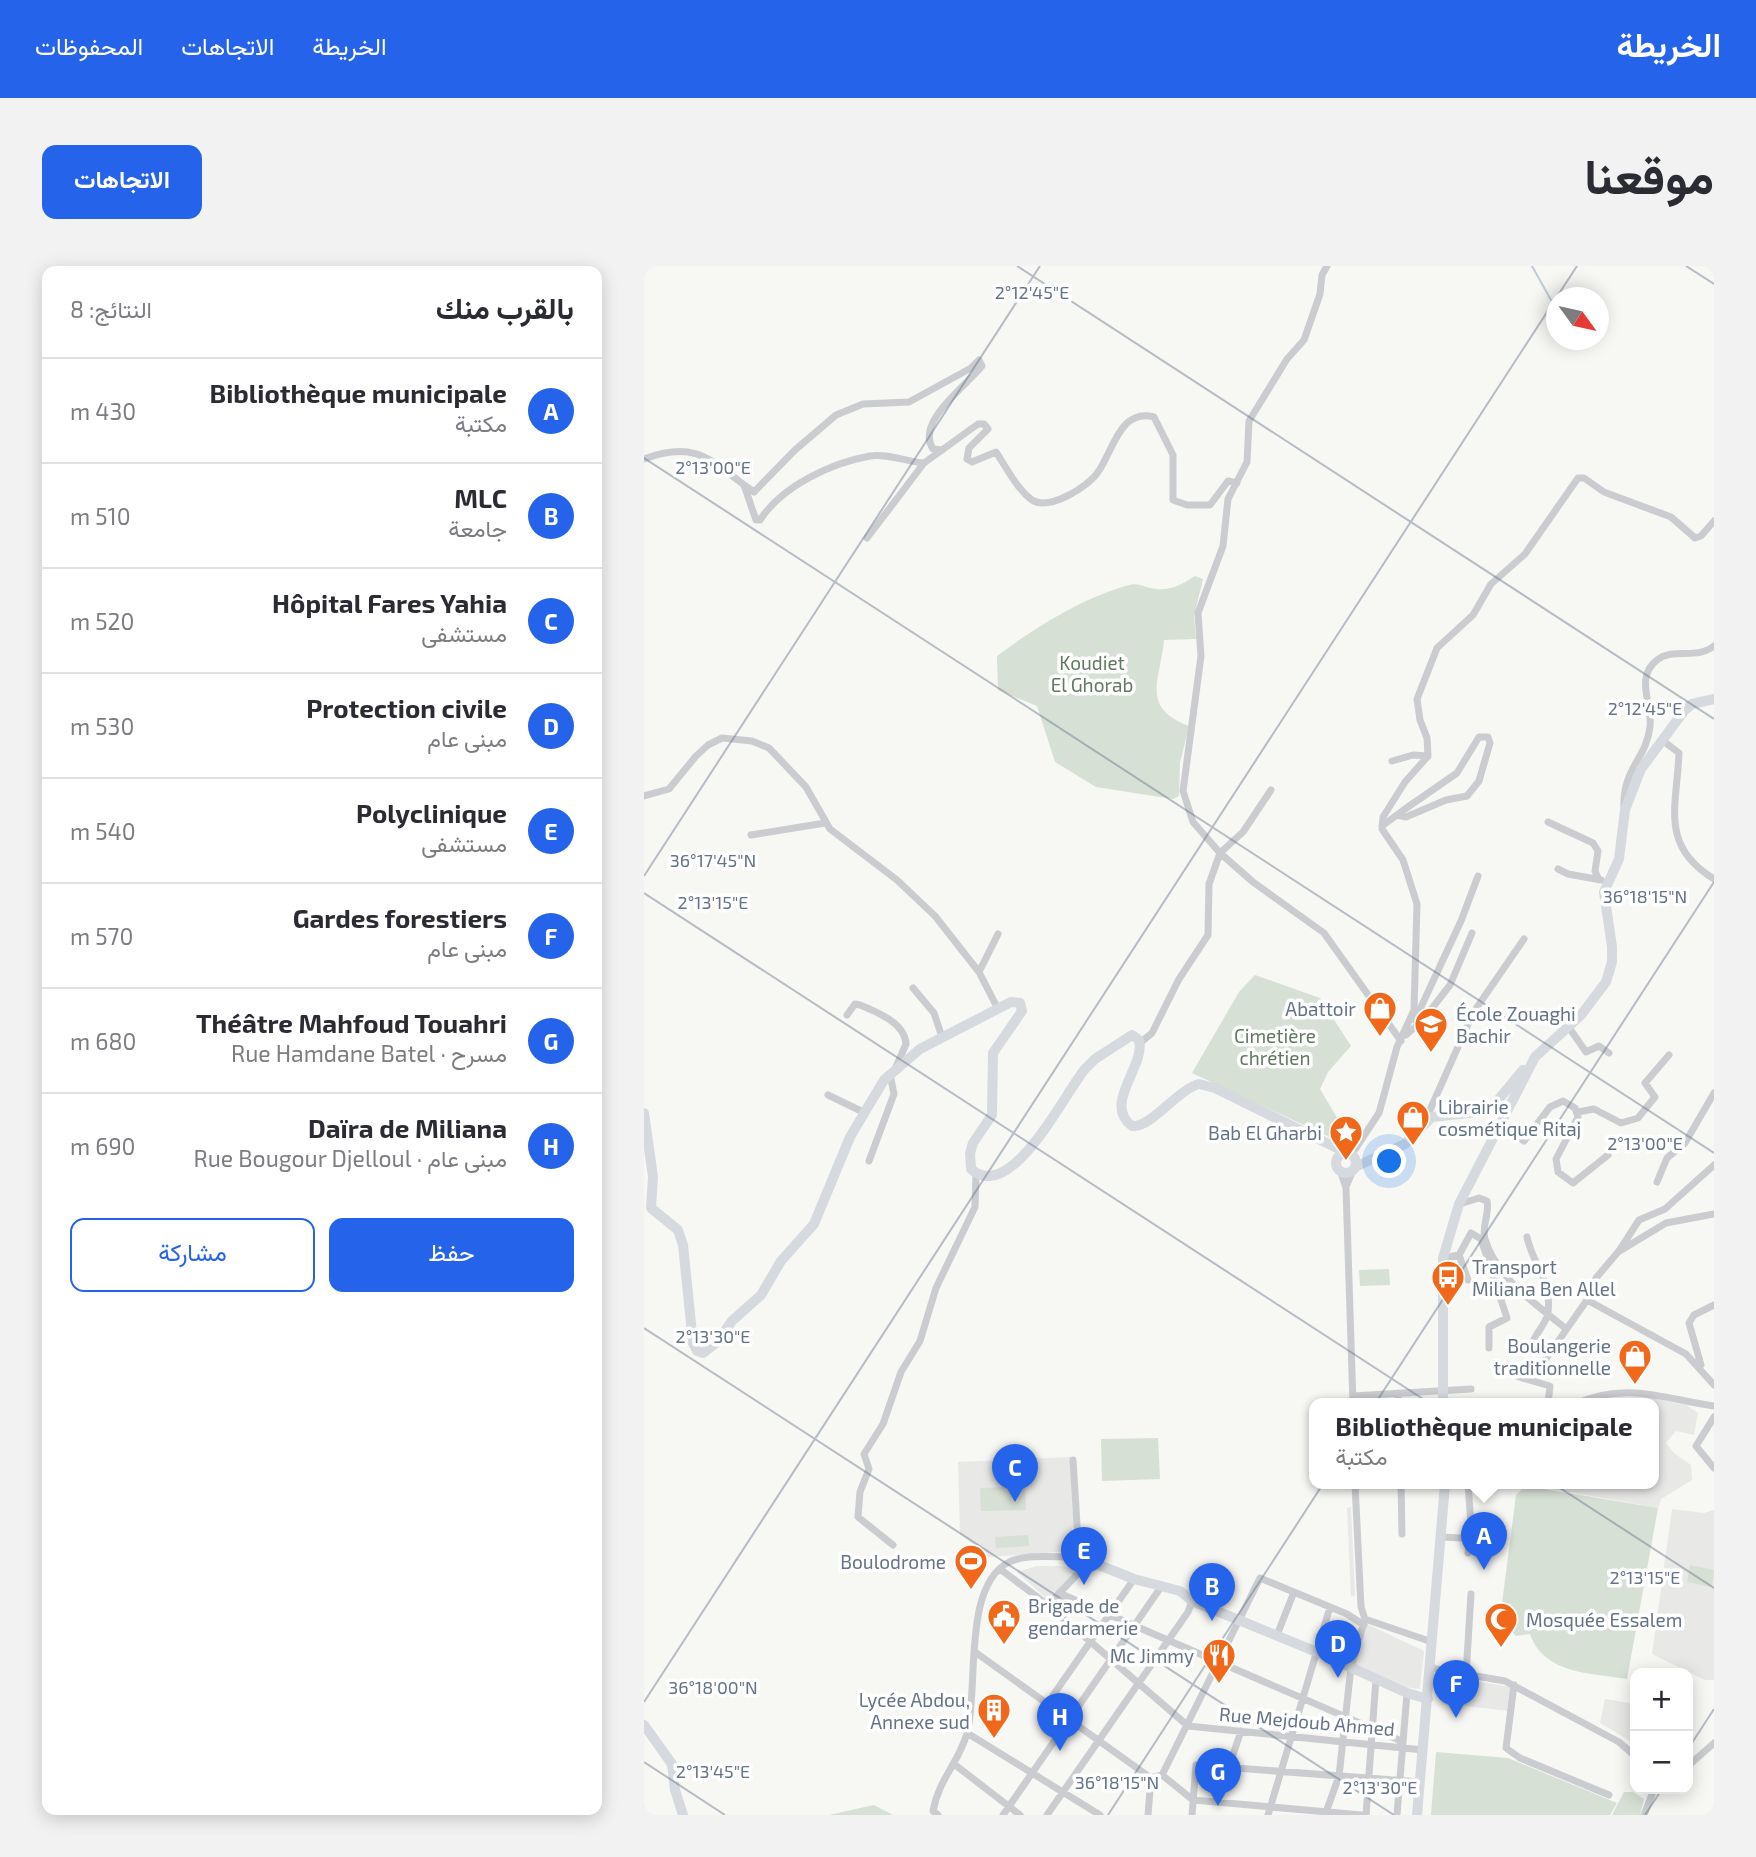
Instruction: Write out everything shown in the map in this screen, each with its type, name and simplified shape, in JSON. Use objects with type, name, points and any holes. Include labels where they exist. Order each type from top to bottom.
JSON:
[{"type":"main road","points":[[1339,1168],[1352,1160],[1386,1154],[1405,1144],[1426,1121],[1441,1114],[1477,1112],[1494,1105],[1535,1057],[1596,997],[1610,971],[1612,947],[1603,881],[1622,848],[1624,817],[1641,769],[1692,704],[1714,699]]},
{"type":"main road","points":[[644,1113],[653,1177],[651,1208],[680,1236],[687,1268],[693,1343],[697,1351],[703,1353],[712,1348],[732,1321],[761,1295],[781,1261],[814,1224],[863,1112],[892,1071],[942,1037],[1015,1001],[1023,1009],[1021,1016],[996,1045],[992,1056],[992,1115],[970,1153],[971,1169],[976,1174],[992,1177],[1014,1166],[1071,1086],[1095,1059],[1128,1037],[1136,1036],[1140,1043],[1140,1053],[1124,1094],[1122,1108],[1132,1126],[1140,1126],[1181,1093],[1199,1084],[1320,1140],[1352,1160]]},
{"type":"main road","points":[[1443,1398],[1443,1258],[1459,1204],[1535,1057]]},
{"type":"main road","points":[[1320,1140],[1339,1168]]},
{"type":"main road","points":[[1339,1168],[1340,1155],[1352,1160]]},
{"type":"main road","points":[[1417,1815],[1446,1489]]},
{"type":"main road","points":[[1084,1559],[1134,1579],[1180,1591],[1192,1601],[1317,1652],[1407,1693],[1428,1699]]},
{"type":"main road","points":[[644,1725],[672,1764],[675,1790],[683,1815]]},
{"type":"street","points":[[1327,266],[1322,275],[1321,294],[1304,340],[1287,359],[1269,392],[1253,411],[1248,432],[1248,457],[1228,499],[1218,563],[1198,613],[1201,656],[1195,713],[1182,775],[1187,812],[1220,853],[1253,882],[1324,933],[1394,1029],[1399,1043]]},
{"type":"street","points":[[644,459],[665,451],[699,455],[725,467],[754,492],[795,450],[846,410],[880,402],[909,402],[971,368],[979,360],[982,366],[935,414],[928,442],[933,449],[942,450]]},
{"type":"street","points":[[867,538],[924,463],[978,424],[984,424],[988,429],[969,448],[967,459],[972,462],[996,452],[1030,498],[1040,503],[1056,502],[1093,478],[1123,427],[1132,418],[1143,414],[1154,417],[1173,455],[1173,500],[1187,505],[1210,505],[1228,481],[1237,483]]},
{"type":"street","points":[[744,485],[756,520],[760,520],[779,496],[830,469],[873,455],[924,463]]},
{"type":"street","points":[[1353,1398],[1346,1188],[1352,1160],[1379,1113],[1399,1043],[1414,1010],[1417,904],[1403,860],[1387,839],[1382,826],[1383,817],[1428,756],[1427,738],[1420,720],[1417,699],[1437,648],[1473,615],[1490,584],[1525,554],[1577,478],[1584,478],[1604,492],[1671,517],[1695,538],[1701,536],[1714,521]]},
{"type":"street","points":[[1624,817],[1623,789],[1650,726],[1643,692],[1651,666],[1667,655],[1697,655],[1714,646]]},
{"type":"street","points":[[644,796],[669,789],[708,745],[722,738],[736,737],[752,741],[781,757],[806,787],[825,823],[921,901],[948,930],[979,972],[998,1009]]},
{"type":"street","points":[[1382,826],[1397,815],[1457,773],[1479,737],[1488,737],[1490,743],[1479,781],[1467,796],[1446,800],[1406,817],[1397,815]]},
{"type":"street","points":[[1662,740],[1679,753],[1677,795],[1672,815],[1676,838],[1704,873],[1714,879]]},
{"type":"street","points":[[1392,761],[1428,756]]},
{"type":"street","points":[[1140,1043],[1152,1033],[1179,979],[1208,935],[1209,884],[1220,853],[1243,832],[1271,790]]},
{"type":"street","points":[[1548,822],[1593,843],[1598,851],[1595,872],[1603,881]]},
{"type":"street","points":[[751,835],[825,823]]},
{"type":"street","points":[[1558,869],[1568,874],[1603,881]]},
{"type":"street","points":[[1406,1035],[1434,982],[1478,876]]},
{"type":"street","points":[[1399,1043],[1423,1020],[1450,985],[1472,933]]},
{"type":"street","points":[[979,972],[998,934]]},
{"type":"street","points":[[1426,1121],[1473,1013],[1524,939]]},
{"type":"street","points":[[913,988],[934,1013],[942,1037]]},
{"type":"street","points":[[847,1016],[855,1004],[860,1005],[891,1021],[901,1031],[906,1044],[892,1071],[894,1094],[870,1161]]},
{"type":"street","points":[[1568,1026],[1586,1052],[1599,1046],[1609,1053]]},
{"type":"street","points":[[1578,1112],[1594,1109],[1621,1123],[1638,1118],[1654,1097],[1646,1083],[1669,1055]]},
{"type":"street","points":[[1657,1182],[1667,1158],[1685,1143],[1714,1093]]},
{"type":"street","points":[[828,1095],[863,1112]]},
{"type":"street","points":[[1500,1125],[1524,1141],[1557,1102],[1569,1103],[1578,1112]]},
{"type":"street","points":[[1578,1112],[1574,1129],[1556,1159],[1558,1172],[1573,1183],[1608,1155]]},
{"type":"street","points":[[1545,1360],[1564,1328],[1587,1300],[1595,1278],[1618,1252],[1639,1220],[1665,1209],[1714,1165]]},
{"type":"street","points":[[1339,1168],[1346,1188]]},
{"type":"street","points":[[893,1545],[858,1517],[860,1492],[869,1469],[864,1454],[883,1424],[901,1372],[920,1342],[936,1288],[975,1207],[976,1174]]},
{"type":"street","points":[[1459,1204],[1479,1198],[1487,1201],[1485,1238],[1490,1251],[1514,1286],[1564,1328]]},
{"type":"street","points":[[1618,1252],[1667,1223],[1714,1214]]},
{"type":"street","points":[[1468,1280],[1460,1255],[1471,1233],[1478,1236],[1507,1318],[1489,1327],[1489,1348]]},
{"type":"street","points":[[1527,1237],[1530,1251],[1547,1282],[1549,1314],[1532,1342]]},
{"type":"street","points":[[1443,1258],[1460,1255]]},
{"type":"street","points":[[1587,1300],[1667,1342],[1702,1369],[1714,1385]]},
{"type":"street","points":[[1702,1369],[1689,1323],[1694,1315],[1714,1305]]},
{"type":"street","points":[[1519,1377],[1550,1386],[1549,1398]]},
{"type":"street","points":[[1366,1398],[1398,1393],[1443,1398],[1471,1389]]},
{"type":"street","points":[[1593,1398],[1626,1391],[1714,1406]]},
{"type":"street","points":[[1398,1393],[1398,1398]]},
{"type":"street","points":[[1714,1417],[1696,1446],[1714,1468]]},
{"type":"street","points":[[1048,1605],[1084,1559],[1073,1460]]},
{"type":"street","points":[[1325,1813],[1339,1776],[1351,1667],[1365,1622],[1361,1607],[1355,1489]]},
{"type":"street","points":[[1401,1489],[1402,1534]]},
{"type":"street","points":[[1468,1489],[1471,1524],[1468,1553]]},
{"type":"street","points":[[1441,1537],[1461,1538]]},
{"type":"street","points":[[938,1815],[933,1811],[937,1788],[954,1764],[967,1733],[984,1595],[994,1574],[1018,1559],[1084,1559]]},
{"type":"street","points":[[1000,1569],[1048,1605],[1188,1726]]},
{"type":"street","points":[[1151,1779],[1162,1775],[1260,1578],[1365,1622],[1432,1642]]},
{"type":"street","points":[[1047,1704],[1134,1579]]},
{"type":"street","points":[[1003,1815],[1161,1587]]},
{"type":"street","points":[[1277,1635],[1294,1592]]},
{"type":"street","points":[[1059,1593],[1303,1697],[1399,1741],[1403,1746]]},
{"type":"street","points":[[1466,1675],[1471,1594]]},
{"type":"street","points":[[1046,1815],[1188,1612],[1192,1601]]},
{"type":"street","points":[[1269,1811],[1330,1607]]},
{"type":"street","points":[[1347,1614],[1361,1607]]},
{"type":"street","points":[[975,1652],[1151,1779]]},
{"type":"street","points":[[1430,1668],[1514,1685],[1619,1742],[1630,1752]]},
{"type":"street","points":[[1162,1775],[1193,1800],[1269,1811],[1363,1815],[1376,1679]]},
{"type":"street","points":[[1514,1685],[1506,1748],[1520,1758],[1609,1795]]},
{"type":"street","points":[[1397,1815],[1407,1693]]},
{"type":"street","name":"Rue Mejdoub Ahmed","points":[[1188,1726],[1423,1750]]},
{"type":"street","points":[[1217,1802],[1241,1731]]},
{"type":"street","points":[[967,1733],[1101,1815]]},
{"type":"street","points":[[1693,1762],[1714,1743]]},
{"type":"street","points":[[954,1764],[1020,1815]]},
{"type":"street","points":[[1192,1815],[1196,1765],[1420,1782]]},
{"type":"street","points":[[1148,1815],[1151,1779]]},
{"type":"street","points":[[1644,1815],[1652,1794]]},
{"type":"shaded area","points":[[1659,1399],[1686,1405],[1698,1413],[1694,1435],[1676,1431],[1666,1443],[1674,1453],[1691,1465],[1692,1480],[1661,1499],[1658,1508],[1552,1489],[1659,1489]]},
{"type":"shaded area","points":[[1071,1457],[1072,1511],[1075,1512],[1076,1527],[1072,1528],[1073,1551],[989,1557],[960,1534],[958,1462]]},
{"type":"shaded area","points":[[1351,1507],[1355,1596],[1351,1596],[1347,1508]]},
{"type":"shaded area","points":[[1672,1509],[1704,1513],[1714,1510],[1714,1680],[1705,1680],[1693,1674],[1693,1668],[1681,1668],[1652,1654]]},
{"type":"shaded area","points":[[1037,1566],[1062,1566],[1077,1571],[1049,1601],[1017,1572]]},
{"type":"shaded area","points":[[1367,1624],[1424,1651],[1420,1689],[1404,1687],[1354,1665]]},
{"type":"shaded area","points":[[1445,1676],[1511,1687],[1508,1711],[1442,1703]]},
{"type":"shaded area","points":[[1605,1699],[1630,1703],[1630,1741],[1600,1723]]},
{"type":"green space","name":"Koudiet El Ghorab","points":[[1195,576],[1203,579],[1194,616],[1196,639],[1164,640],[1157,679],[1158,701],[1164,710],[1189,726],[1180,763],[1179,796],[1173,799],[1096,787],[1055,762],[1037,706],[998,690],[997,656],[1044,624],[1111,591],[1132,584],[1168,589]]},
{"type":"green space","name":"Cimetière chrétien","points":[[1255,975],[1320,998],[1351,1046],[1328,1072],[1320,1089],[1345,1131],[1338,1141],[1192,1073],[1239,992]]},
{"type":"green space","points":[[1389,1269],[1390,1285],[1360,1286],[1359,1270]]},
{"type":"green space","points":[[1158,1438],[1160,1479],[1102,1481],[1101,1439]]},
{"type":"green space","points":[[1025,1486],[1026,1510],[981,1511],[980,1488]]},
{"type":"green space","points":[[1522,1489],[1543,1489],[1658,1508],[1627,1679],[1584,1673],[1557,1664],[1537,1647],[1530,1634],[1516,1636],[1500,1619],[1516,1495]]},
{"type":"green space","points":[[1028,1535],[1029,1546],[996,1548],[995,1537]]},
{"type":"green space","points":[[1690,1565],[1714,1570],[1712,1587],[1687,1582]]},
{"type":"green space","points":[[1436,1752],[1508,1758],[1617,1803],[1610,1815],[1431,1815]]},
{"type":"green space","points":[[1624,1792],[1636,1794],[1644,1799],[1640,1815],[1612,1815]]},
{"type":"green space","points":[[874,1805],[893,1815],[829,1815]]},
{"type":"waterway","points":[[1532,266],[1546,291]]},
{"type":"place","name":"Abattoir","points":[[1380,1038]]},
{"type":"place","name":"École Zouaghi Bachir","points":[[1431,1054]]},
{"type":"place","name":"Librairie cosmétique Ritaj","points":[[1413,1147]]},
{"type":"place","name":"Bab El Gharbi","points":[[1346,1162]]},
{"type":"place","name":"Transport Miliana Ben Allel","points":[[1448,1307]]},
{"type":"place","name":"Boulangerie traditionnelle","points":[[1635,1386]]},
{"type":"place","name":"Hôpital Fares Yahia","points":[[1015,1502]]},
{"type":"place","name":"Bibliothèque municipale","points":[[1484,1570]]},
{"type":"place","name":"Polyclinique","points":[[1084,1585]]},
{"type":"place","name":"Boulodrome","points":[[971,1591]]},
{"type":"place","name":"MLC","points":[[1212,1621]]},
{"type":"place","name":"Brigade de gendarmerie","points":[[1004,1646]]},
{"type":"place","name":"Mosquée Essalem","points":[[1501,1649]]},
{"type":"place","name":"Protection civile","points":[[1338,1678]]},
{"type":"place","name":"Mc Jimmy","points":[[1219,1685]]},
{"type":"place","name":"Gardes forestiers","points":[[1456,1718]]},
{"type":"place","name":"Lycée Abdou, Annexe sud","points":[[994,1740]]},
{"type":"place","name":"Daïra de Miliana","points":[[1060,1751]]},
{"type":"place","name":"Théâtre Mahfoud Touahri","points":[[1218,1806]]}]
